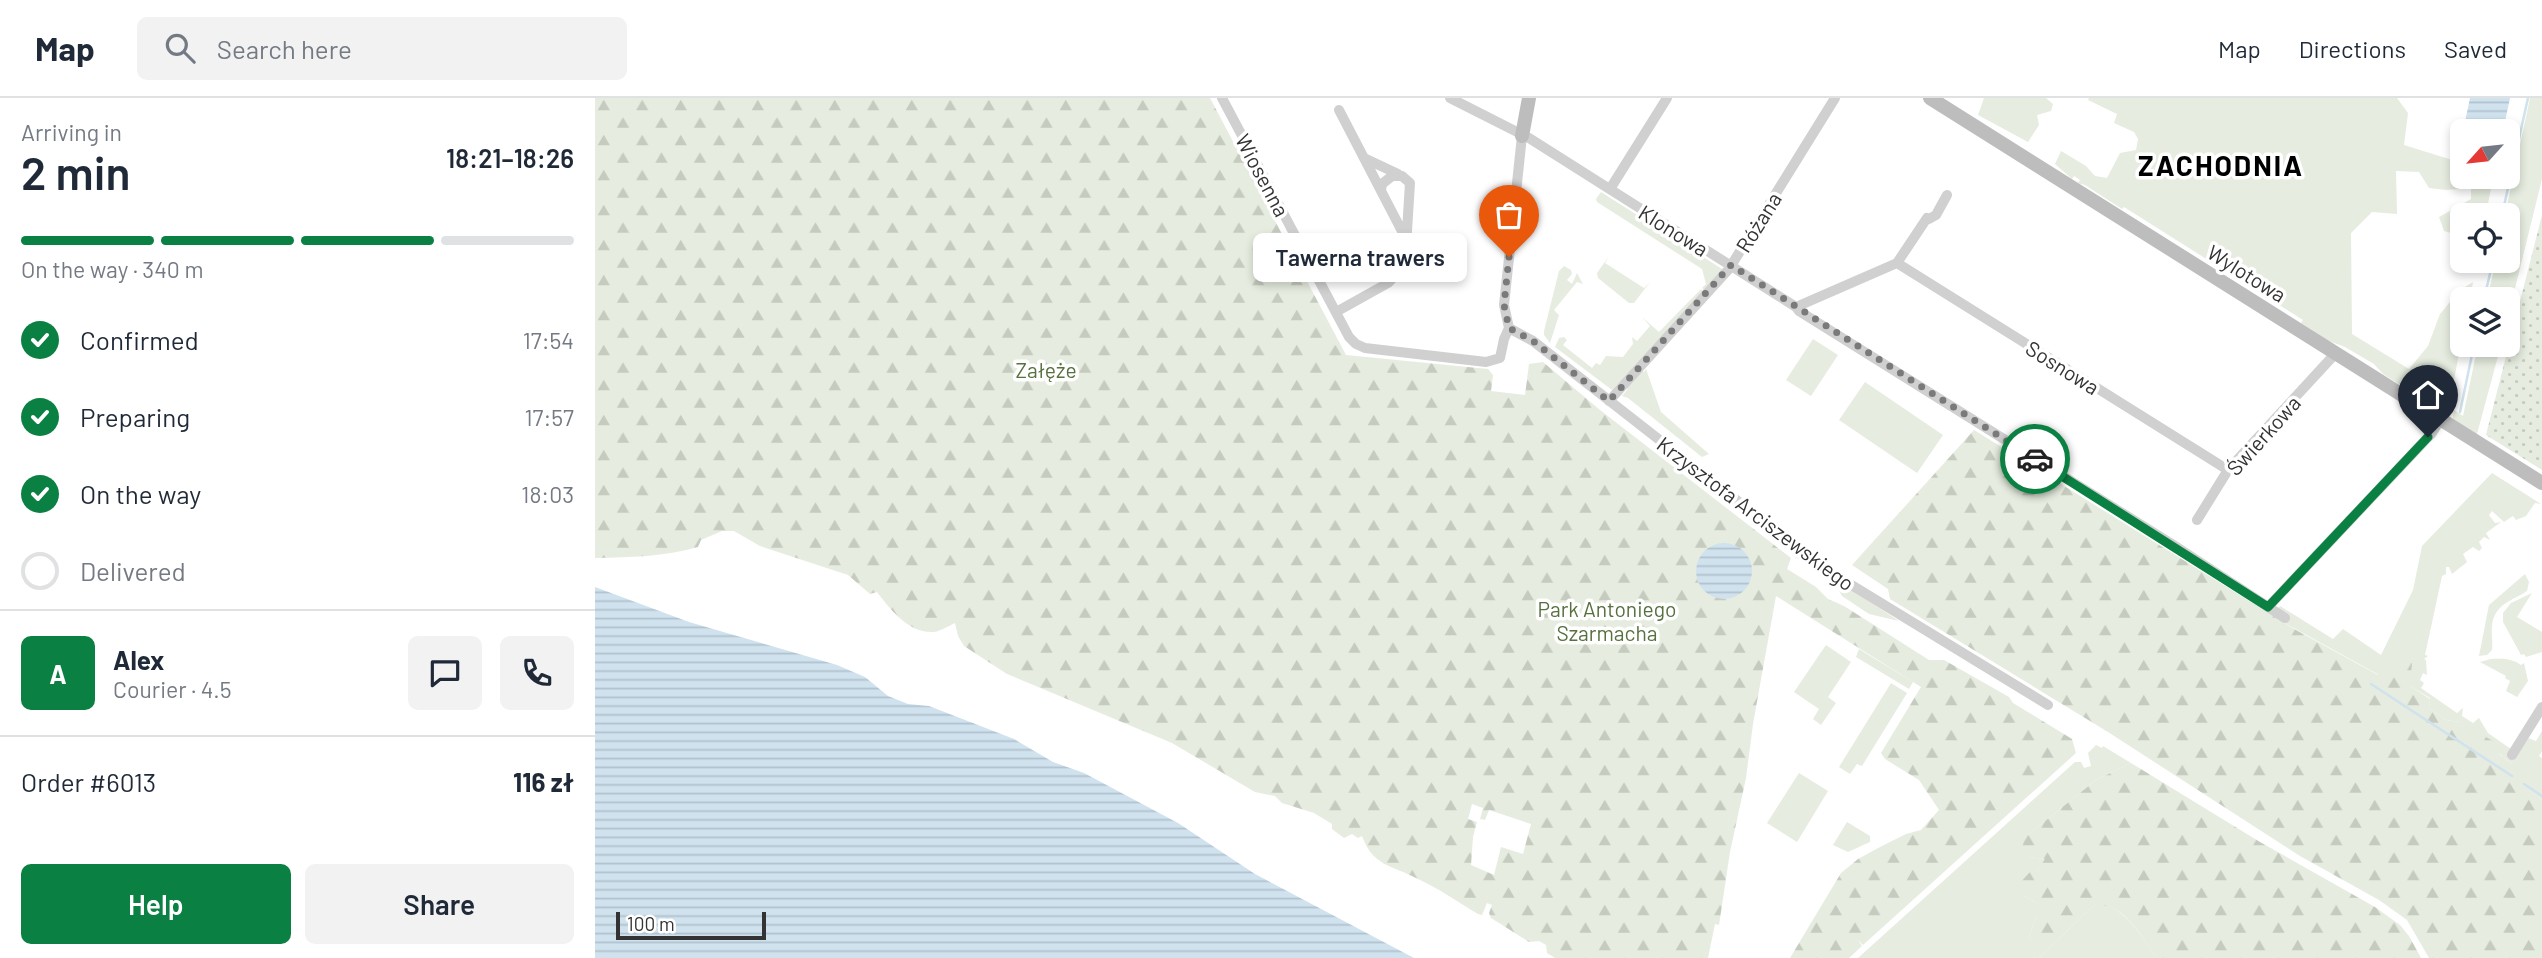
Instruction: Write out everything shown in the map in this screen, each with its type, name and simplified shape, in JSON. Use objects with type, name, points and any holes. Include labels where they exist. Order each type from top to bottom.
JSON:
[{"type":"street","name":"Wiosenna","points":[[1222,98],[1351,340],[1365,348],[1486,362],[1500,358],[1509,328]]},
{"type":"street","name":"Klonowa","points":[[1450,98],[1522,136],[1610,189],[2285,618]]},
{"type":"street","points":[[1509,328],[1504,305],[1522,136],[1529,98]]},
{"type":"street","points":[[1610,189],[1667,98]]},
{"type":"street","name":"Różana","points":[[1610,399],[1731,265],[1835,98]]},
{"type":"street","name":"Wylotowa","points":[[1930,98],[2542,483]]},
{"type":"street","points":[[1339,110],[1406,237]]},
{"type":"street","points":[[1336,312],[1392,280],[1401,265],[1410,183],[1402,176],[1364,158]]},
{"type":"street","points":[[1381,190],[1386,179],[1402,176]]},
{"type":"street","points":[[1796,307],[1897,263],[1927,218],[1935,215],[1947,195]]},
{"type":"street","points":[[1387,202],[1399,205],[1410,200]]},
{"type":"street","name":"Sosnowa","points":[[1897,263],[2228,470]]},
{"type":"street","name":"Krzysztofa Arciszewskiego","points":[[1509,328],[1533,341],[1610,399],[1822,567],[2048,705]]},
{"type":"street","name":"Świerkowa","points":[[2197,520],[2228,470],[2336,354]]},
{"type":"street","points":[[2268,607],[2432,433],[2441,420]]},
{"type":"street","points":[[2512,755],[2542,706]]},
{"type":"green space","name":"Załęże","points":[[595,98],[1210,98],[1346,355],[1488,369],[1493,375],[1491,391],[1525,395],[1529,364],[1543,362],[1600,410],[1791,558],[1787,569],[1816,587],[1828,599],[1844,606],[1929,660],[1944,660],[2009,697],[2013,703],[2072,739],[2076,753],[1863,945],[1858,940],[1862,946],[1849,958],[1790,958],[1841,873],[1858,859],[1880,847],[1921,830],[1939,810],[1919,780],[1885,759],[1881,753],[1921,687],[1776,596],[1719,925],[1715,924],[1708,958],[1555,958],[1547,953],[1546,945],[1539,941],[1529,942],[1491,918],[1489,913],[1492,905],[1487,903],[1482,915],[1478,914],[1432,886],[1377,859],[1366,846],[1362,836],[1358,838],[1352,834],[1344,838],[1332,829],[1332,824],[1314,813],[1282,803],[1275,796],[1255,792],[1172,743],[1007,674],[964,646],[955,623],[934,632],[925,632],[908,625],[877,592],[870,594],[848,575],[760,546],[734,531],[722,531],[701,540],[698,547],[672,553],[595,558]],"holes":[[[1696,565],[1751,568],[1748,585],[1698,582]],[[1472,804],[1483,808],[1480,819],[1485,820],[1489,810],[1531,824],[1523,854],[1501,847],[1494,875],[1471,865],[1477,822],[1468,819]]]},
{"type":"green space","points":[[1984,98],[2046,98],[2053,104],[2051,111],[2037,115],[2039,125],[2028,142],[1978,115]]},
{"type":"green space","points":[[2397,98],[2408,113],[2404,145],[2450,159],[2450,189],[2458,189],[2446,190],[2429,188],[2419,172],[2396,171],[2397,214],[2372,212],[2351,233],[2352,334],[2409,369],[2428,346],[2440,314],[2450,302],[2450,357],[2458,357],[2449,406],[2442,411],[2383,374],[2374,364],[2329,341],[2301,323],[2303,320],[2124,207],[2122,209],[2078,183],[2080,180],[2074,176],[2072,179],[2055,164],[2061,151],[2086,166],[2095,176],[2107,178],[2120,153],[2136,150],[2138,139],[2134,132],[2114,123],[2117,114],[2088,100]]},
{"type":"green space","points":[[2530,98],[2542,98],[2542,179],[2520,268],[2520,203],[2508,203],[2511,189],[2520,189],[2520,145]]},
{"type":"green space","points":[[2471,189],[2491,189],[2488,203],[2464,203],[2471,199]]},
{"type":"green space","points":[[1601,192],[1722,269],[1722,272],[1705,291],[1702,288],[1706,284],[1702,269],[1597,202]]},
{"type":"green space","points":[[2450,211],[2450,233],[2444,231],[2439,217]]},
{"type":"green space","points":[[2542,215],[2542,470],[2486,435],[2506,357],[2520,357],[2520,301]]},
{"type":"green space","points":[[1609,256],[1605,263],[1644,288],[1650,282],[1634,303],[1629,303],[1598,278],[1597,273]]},
{"type":"green space","points":[[1564,266],[1571,270],[1572,274],[1567,280],[1572,284],[1577,273],[1583,284],[1577,282],[1554,310],[1559,315],[1550,343],[1544,331],[1559,271]]},
{"type":"green space","points":[[2493,273],[2519,273],[2515,287],[2490,287]]},
{"type":"green space","points":[[1701,289],[1704,292],[1612,390],[1555,347],[1559,338],[1564,337],[1567,340],[1563,345],[1592,368],[1596,363],[1600,365],[1606,356],[1623,357],[1633,344],[1632,337],[1637,341],[1650,326],[1642,317],[1659,332]]},
{"type":"green space","points":[[1813,339],[1838,355],[1811,396],[1786,380]]},
{"type":"green space","points":[[2475,357],[2498,357],[2477,434],[2452,422],[2454,410],[2463,416]]},
{"type":"green space","points":[[1646,369],[1661,412],[1709,454],[1702,457],[1622,396],[1628,389],[1625,387],[1641,370],[1644,372]]},
{"type":"green space","points":[[1865,382],[1943,435],[1917,473],[1839,420]]},
{"type":"green space","points":[[1974,430],[2296,630],[2378,675],[2388,664],[2412,663],[2410,686],[2430,699],[2429,708],[2446,720],[2460,722],[2498,744],[2499,754],[2512,764],[2517,774],[2513,779],[2542,800],[2542,958],[2429,958],[2407,920],[2379,900],[2300,856],[2108,732],[1890,599],[1888,589],[1852,565]]},
{"type":"green space","points":[[2492,473],[2541,504],[2535,503],[2526,516],[2516,520],[2513,516],[2504,522],[2492,511],[2489,515],[2495,523],[2501,522],[2486,533],[2490,540],[2484,537],[2479,542],[2482,548],[2479,551],[2473,547],[2463,554],[2467,562],[2452,574],[2449,567],[2446,567],[2425,655],[2428,656],[2424,659],[2427,675],[2423,673],[2420,680],[2424,683],[2421,688],[2457,713],[2463,708],[2462,716],[2473,723],[2479,718],[2488,733],[2518,754],[2528,738],[2536,741],[2542,731],[2542,751],[2539,756],[2542,758],[2542,800],[2512,779],[2512,764],[2460,722],[2446,720],[2429,708],[2430,698],[2410,686],[2379,675],[2272,616],[2280,606],[2333,639],[2343,629],[2381,655],[2413,590],[2422,546]]},
{"type":"green space","points":[[1796,553],[1899,621],[1869,614],[1842,596],[1835,583],[1792,555]]},
{"type":"green space","points":[[2525,574],[2529,582],[2527,591],[2505,604],[2496,613],[2492,626],[2492,650],[2487,655],[2479,656],[2489,605]]},
{"type":"green space","points":[[2532,593],[2517,617],[2542,632],[2542,652],[2526,657],[2521,655],[2503,622],[2503,613],[2511,603]]},
{"type":"green space","points":[[1826,645],[1851,662],[1828,697],[1836,703],[1821,725],[1813,719],[1819,709],[1794,692]]},
{"type":"green space","points":[[1859,649],[1913,682],[1909,689],[1856,657]]},
{"type":"green space","points":[[2508,659],[2521,665],[2524,663],[2528,681],[2517,697],[2506,691],[2510,681],[2506,676],[2480,662]]},
{"type":"green space","points":[[1891,683],[1907,693],[1862,766],[1857,764],[1850,774],[1839,767]]},
{"type":"green space","points":[[2096,745],[2102,748],[2103,746],[2131,763],[2096,780],[2025,837],[2028,857],[2046,859],[2038,870],[2030,873],[2024,896],[2037,903],[2037,915],[2029,937],[2040,952],[2033,958],[1858,958],[2075,762],[2081,762],[2084,768],[2091,766],[2088,753]]},
{"type":"green space","points":[[2131,763],[2260,842],[2375,907],[2400,925],[2421,958],[2157,958],[2131,922],[2114,908],[2104,905],[2093,906],[2039,958],[2033,958],[2039,952],[2029,937],[2037,915],[2037,903],[2024,896],[2017,886],[2030,872],[2038,870],[2045,859],[2028,857],[2021,851],[2025,837],[2096,780]]},
{"type":"green space","points":[[1799,773],[1828,791],[1797,842],[1767,823]]},
{"type":"green space","points":[[1847,822],[1870,836],[1870,842],[1848,852],[1833,845]]},
{"type":"green space","points":[[2102,904],[2127,918],[2157,958],[2039,958],[2093,906]]},
{"type":"water","points":[[2470,98],[2510,98],[2506,119],[2466,119]]},
{"type":"water","points":[[1724,543],[1735,545],[1744,551],[1750,560],[1750,582],[1744,591],[1735,597],[1724,599],[1713,597],[1704,591],[1698,582],[1696,571],[1698,560],[1704,551],[1713,545]]},
{"type":"water","points":[[595,587],[689,622],[837,665],[865,677],[888,696],[908,704],[929,706],[1014,739],[1053,762],[1084,773],[1178,823],[1255,874],[1414,958],[595,958]]},
{"type":"waterway","points":[[2505,203],[2528,98]]},
{"type":"waterway","points":[[2487,287],[2490,273]]},
{"type":"waterway","points":[[2460,412],[2471,357]]},
{"type":"waterway","points":[[2371,684],[2512,776]]},
{"type":"waterway","points":[[2524,784],[2542,796]]},
{"type":"way so far","points":[[1509,257],[1504,305],[1509,328],[1533,341],[1609,401],[1731,265],[2035,459]]},
{"type":"place","name":"Tawerna trawers","points":[[1509,257]]},
{"type":"district","name":"ZACHODNIA","points":[[2221,165]]},
{"type":"route","points":[[2035,459],[2268,607],[2428,437]]},
{"type":"park label","name":"Park Antoniego Szarmacha","points":[[1607,620]]}]
